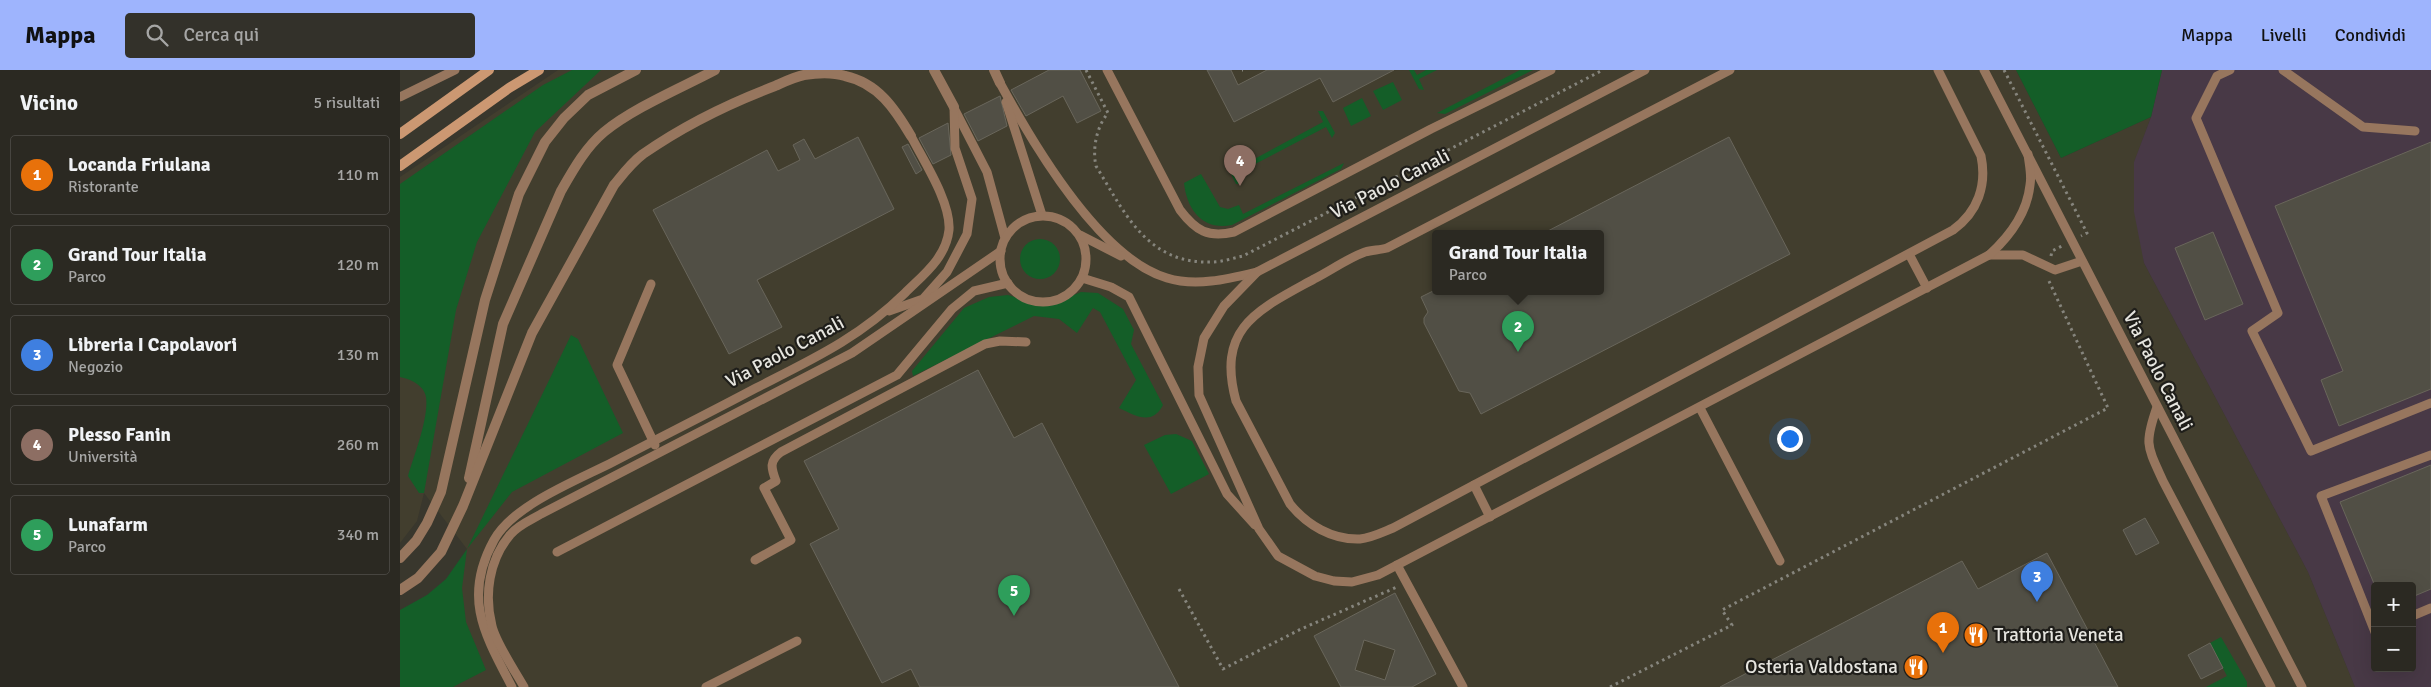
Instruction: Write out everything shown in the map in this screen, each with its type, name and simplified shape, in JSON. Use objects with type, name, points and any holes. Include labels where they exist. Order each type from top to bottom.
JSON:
[{"type":"main road","points":[[400,134],[489,70]]},
{"type":"main road","points":[[400,166],[500,94],[538,70]]},
{"type":"street","points":[[400,558],[416,541],[427,523],[441,492],[485,300],[519,194],[545,142],[564,118],[588,95],[636,70]]},
{"type":"street","points":[[463,506],[503,324],[561,191],[586,151],[603,132],[621,120],[715,70]]},
{"type":"street","points":[[934,70],[954,108]]},
{"type":"street","name":"Via Paolo Canali","points":[[994,70],[1000,83]]},
{"type":"street","name":"Via Paolo Canali","points":[[400,590],[418,578],[441,552],[463,506],[532,334],[614,185],[627,168],[643,155],[695,124],[752,94],[802,75],[825,73],[846,76],[868,85],[892,105],[910,136]]},
{"type":"lane","points":[[400,97],[456,70]]},
{"type":"lane","points":[[1107,70],[1180,210],[1189,222],[1202,232],[1218,235],[1234,232],[1432,129],[1551,70]]},
{"type":"lane","name":"Via Paolo Canali","points":[[1080,235],[1167,278],[1196,282],[1225,280],[1257,272],[1645,70]]},
{"type":"lane","points":[[1730,70],[1388,248],[1364,252],[1258,311],[1239,334],[1230,361],[1236,402],[1290,504],[1298,515],[1316,528],[1332,535],[1361,539],[1393,528],[1909,254],[1963,223],[1976,204],[1982,190],[1984,171],[1981,156],[1938,70]]},
{"type":"lane","name":"Via Paolo Canali","points":[[1984,70],[2302,687]]},
{"type":"lane","points":[[2230,70],[2217,76],[2196,118],[2278,313],[2252,331],[2311,451],[2431,403]]},
{"type":"lane","points":[[2283,70],[2363,127],[2415,131]]},
{"type":"lane","name":"Via Paolo Canali","points":[[1000,83],[1023,125],[1062,185],[1117,248],[1141,266]]},
{"type":"lane","name":"Via Paolo Canali","points":[[1000,83],[1042,215]]},
{"type":"lane","points":[[954,108],[987,172],[1005,238]]},
{"type":"lane","points":[[885,312],[923,299],[947,272],[967,234],[972,200],[955,148],[954,108]]},
{"type":"lane","name":"Via Paolo Canali","points":[[512,687],[484,630],[478,600],[479,582],[495,538],[506,523],[518,512],[843,344],[885,312],[934,264],[944,251],[949,230],[947,209],[910,136]]},
{"type":"lane","points":[[1082,278],[1111,287],[1129,297],[1227,494],[1259,529],[1278,556],[1315,576],[1334,581],[1352,582],[1378,575],[1397,566],[1989,255],[2007,239],[2021,214],[2030,185],[2028,154]]},
{"type":"lane","points":[[1042,215],[1063,220],[1080,235],[1086,256],[1082,278],[1074,289],[1063,297],[1050,301],[1036,302],[1023,297],[1008,283],[1000,265],[1001,251],[1005,238],[1015,226],[1027,218],[1042,215]]},
{"type":"lane","points":[[524,687],[492,627],[488,596],[491,574],[497,556],[510,534],[523,524],[852,353],[1001,251]]},
{"type":"lane","points":[[1909,254],[1927,288]]},
{"type":"lane","points":[[1989,255],[2023,255],[2055,270],[2082,261]]},
{"type":"lane","points":[[1257,272],[1224,306],[1212,323],[1200,350],[1197,379],[1199,395],[1259,529]]},
{"type":"lane","points":[[557,552],[897,375],[952,309],[974,291],[1008,283]]},
{"type":"lane","points":[[651,284],[616,365],[659,453]]},
{"type":"lane","points":[[755,560],[791,540],[764,488],[776,481],[771,467],[773,459],[781,452],[985,344],[1000,340],[1026,342]]},
{"type":"lane","points":[[2157,407],[2148,433],[2147,445],[2163,480],[2271,687]]},
{"type":"lane","points":[[1700,408],[1780,560]]},
{"type":"lane","points":[[2373,627],[2322,496],[2431,455]]},
{"type":"lane","points":[[1474,485],[1490,517]]},
{"type":"lane","points":[[1397,566],[1463,687]]},
{"type":"lane","points":[[2416,614],[2431,608]]},
{"type":"lane","points":[[706,687],[797,640]]},
{"type":"path","points":[[1086,70],[1108,113],[1100,123],[1094,156],[1096,166],[1136,230],[1155,247],[1181,259],[1213,262],[1243,256],[1603,70]]},
{"type":"path","points":[[2004,70],[2087,233]]},
{"type":"path","points":[[1610,687],[1732,625],[1722,610],[2108,408],[2048,279],[2052,251]]},
{"type":"path","points":[[1179,589],[1223,670],[1301,629],[1388,590],[1397,587],[1402,595]]},
{"type":"shaded area","points":[[558,70],[2016,70],[2061,158],[2151,117],[2134,163],[2144,263],[2308,572],[2355,687],[400,687],[400,670],[467,549],[424,493],[417,521],[400,543],[400,177]]},
{"type":"shaded area","points":[[2162,70],[2431,70],[2431,687],[2355,687],[2308,572],[2144,263],[2134,212],[2134,162],[2151,117]]},
{"type":"green space","points":[[572,70],[601,70],[535,132],[477,242],[456,310],[424,493],[419,493],[408,476],[423,426],[426,397],[420,386],[400,377],[400,184],[543,85]]},
{"type":"green space","points":[[1409,70],[1414,70],[1417,75],[1426,70],[1437,70],[1419,79],[1424,90],[1419,89]]},
{"type":"green space","points":[[1520,70],[1533,70],[1445,114],[1437,113]]},
{"type":"green space","points":[[2016,70],[2162,70],[2151,117],[2061,158]]},
{"type":"green space","points":[[1393,82],[1402,100],[1383,110],[1373,91]]},
{"type":"green space","points":[[1362,98],[1371,116],[1351,126],[1343,108]]},
{"type":"green space","points":[[1318,111],[1323,111],[1335,133],[1332,138],[1326,127],[1236,174],[1241,184],[1236,184],[1226,164],[1228,160],[1234,170],[1323,122]]},
{"type":"green space","points":[[1344,163],[1341,169],[1232,225],[1213,225],[1199,217],[1189,202],[1184,183],[1201,174],[1220,207],[1228,209],[1239,205],[1243,214]]},
{"type":"green space","points":[[1040,239],[1054,245],[1060,259],[1054,273],[1040,279],[1026,273],[1020,259],[1026,245]]},
{"type":"green space","points":[[1081,292],[1098,293],[1123,309],[1134,330],[1131,344],[1163,405],[1154,415],[1149,417],[1137,416],[1119,408],[1136,380],[1100,312],[1093,308],[1077,333],[1059,319],[1034,316],[913,376],[912,371],[964,308],[989,297],[1008,295],[1037,304],[1050,305]]},
{"type":"green space","points":[[571,335],[578,339],[623,433],[512,492],[467,549]]},
{"type":"green space","points":[[1176,434],[1192,441],[1209,474],[1171,494],[1144,445],[1165,435]]},
{"type":"green space","points":[[467,549],[462,588],[466,622],[486,670],[453,687],[400,687],[400,610],[427,595],[446,579]]},
{"type":"green space","points":[[2221,637],[2247,682],[2247,687],[2206,687],[2227,676],[2210,643]]},
{"type":"building","points":[[1049,70],[1080,70],[1101,111],[1077,123],[1063,96],[1026,116],[1011,90]]},
{"type":"building","points":[[1207,70],[1231,70],[1238,85],[1267,70],[1394,70],[1333,102],[1320,78],[1234,122]]},
{"type":"building","points":[[1000,96],[1007,126],[978,141],[964,114]]},
{"type":"building","points":[[948,123],[951,155],[933,164],[919,138]]},
{"type":"building","points":[[858,137],[894,209],[757,280],[782,327],[729,354],[653,210],[767,150],[778,171],[800,160],[793,145],[804,139],[815,159]]},
{"type":"building","points":[[1729,137],[1790,254],[1481,414],[1470,393],[1459,391],[1424,323],[1424,318],[1428,312],[1421,297],[1432,292],[1432,295],[1604,295],[1604,230],[1550,230]]},
{"type":"building","points":[[2431,142],[2431,389],[2339,426],[2321,380],[2343,371],[2275,206]]},
{"type":"building","points":[[908,144],[922,170],[916,174],[902,147]]},
{"type":"building","points":[[2213,232],[2243,304],[2205,320],[2175,248]]},
{"type":"building","points":[[978,370],[1014,438],[1042,423],[1179,687],[920,687],[911,669],[882,683],[810,544],[839,529],[804,461]]},
{"type":"building","points":[[2431,465],[2431,589],[2416,595],[2416,582],[2373,582],[2340,502]]},
{"type":"building","points":[[2145,518],[2159,543],[2136,555],[2123,530]]},
{"type":"building","points":[[2047,553],[2118,687],[1720,687],[1962,561],[1978,589]]},
{"type":"building","points":[[1395,593],[1436,674],[1412,687],[1341,687],[1314,636]],"holes":[[[1364,640],[1395,650],[1385,680],[1355,670]]]},
{"type":"building","points":[[2210,643],[2223,668],[2201,679],[2188,655]]},
{"type":"place","name":"Plesso Fanin","points":[[1240,186]]},
{"type":"place","name":"Grand Tour Italia","points":[[1518,352]]},
{"type":"place","name":"Libreria I Capolavori","points":[[2037,602]]},
{"type":"place","name":"Lunafarm","points":[[1014,616]]},
{"type":"place","name":"Trattoria Veneta","points":[[1976,635]]},
{"type":"place","name":"Locanda Friulana","points":[[1943,653]]},
{"type":"place","name":"Osteria Valdostana","points":[[1916,667]]}]
